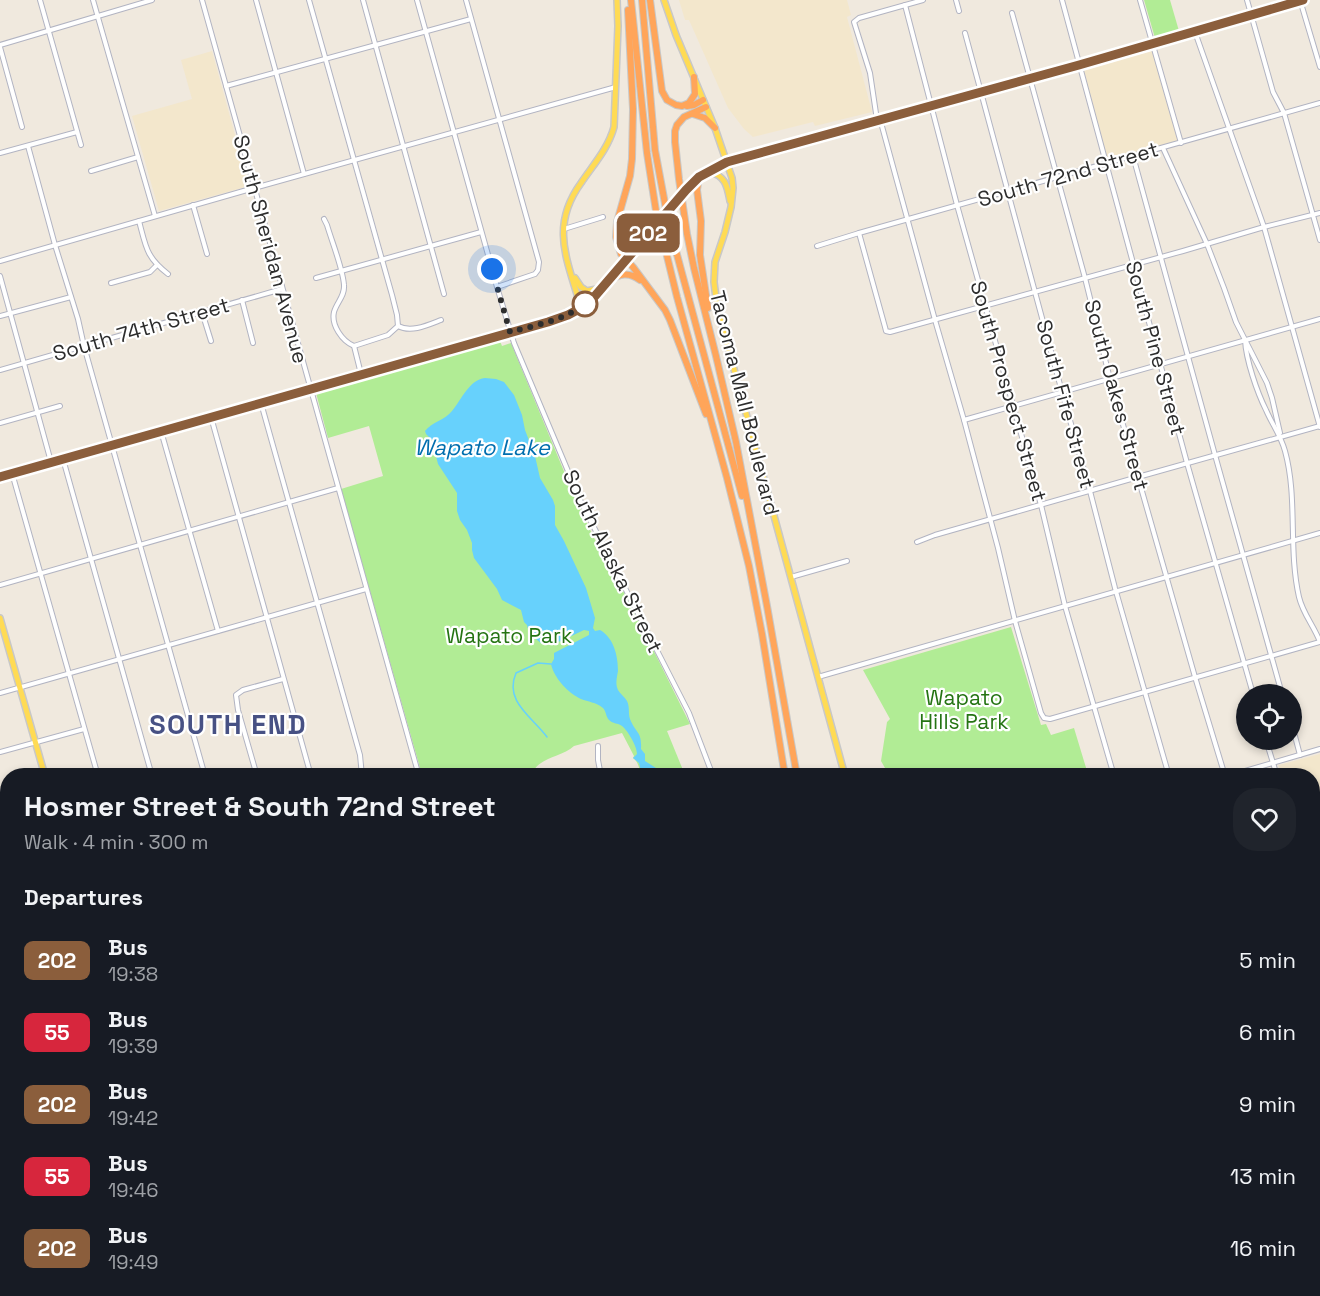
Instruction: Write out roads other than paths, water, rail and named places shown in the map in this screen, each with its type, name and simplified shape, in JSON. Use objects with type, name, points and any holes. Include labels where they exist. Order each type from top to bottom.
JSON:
[{"type":"highway","points":[[630,0],[633,159],[615,231],[618,247],[664,310],[674,328],[722,457]]},
{"type":"highway","points":[[630,0],[647,153],[656,211],[741,532],[755,597],[784,768]]},
{"type":"highway","points":[[642,0],[655,150],[669,225],[759,564]]},
{"type":"highway","points":[[650,0],[661,89],[667,100],[678,106],[705,104]]},
{"type":"highway","points":[[678,106],[692,100],[695,91],[694,77]]},
{"type":"highway","points":[[705,104],[680,120],[674,136],[675,148],[687,234],[736,442],[797,768]]},
{"type":"highway","points":[[687,116],[696,114],[703,116],[715,129]]},
{"type":"highway","points":[[699,177],[697,190],[701,221],[700,255],[716,356]]},
{"type":"highway","points":[[608,281],[618,275],[630,274],[650,290]]},
{"type":"main road","points":[[581,308],[563,244],[563,229],[565,213],[572,197],[604,151],[614,122],[617,0]]},
{"type":"main road","name":"Tacoma Mall Boulevard","points":[[664,0],[715,129],[732,182],[731,207],[715,262],[716,301],[843,768]]},
{"type":"main road","points":[[0,477],[558,319],[581,308],[603,287],[699,177],[727,162],[1079,65],[1301,0]]},
{"type":"main road","points":[[709,171],[720,176],[726,183],[731,207]]},
{"type":"main road","points":[[572,273],[584,290],[603,287]]},
{"type":"main road","points":[[0,618],[43,768]]},
{"type":"street","points":[[40,0],[81,145]]},
{"type":"street","points":[[93,0],[155,216]]},
{"type":"street","points":[[22,128],[0,46],[152,0]]},
{"type":"street","name":"South Sheridan Avenue","points":[[201,0],[417,768]]},
{"type":"street","points":[[255,0],[304,174]]},
{"type":"street","points":[[309,0],[397,315],[398,327]]},
{"type":"street","points":[[363,0],[444,294]]},
{"type":"street","name":"South Alaska Street","points":[[417,0],[481,232],[518,354],[581,502],[689,713],[709,768]]},
{"type":"street","points":[[466,0],[539,265],[535,274],[497,287]]},
{"type":"street","points":[[923,0],[857,19],[854,22],[870,73],[878,120],[964,420],[1015,621],[1044,718],[1050,719],[1320,642],[1304,612],[1299,597],[1292,482],[1272,398],[1267,383],[1236,322],[1207,244],[1163,148]]},
{"type":"street","points":[[956,0],[959,11]]},
{"type":"street","name":"South Pine Street","points":[[1062,0],[1187,463],[1250,684]]},
{"type":"street","points":[[1140,0],[1181,143]]},
{"type":"street","points":[[1247,0],[1273,92],[1284,113],[1320,240]]},
{"type":"street","points":[[1301,0],[1320,67]]},
{"type":"street","name":"South Prospect Street","points":[[905,5],[957,206],[1041,505],[1065,606],[1112,768]]},
{"type":"street","name":"South Oakes Street","points":[[1012,13],[1085,278],[1110,379],[1195,677],[1223,768]]},
{"type":"street","points":[[226,86],[471,19]]},
{"type":"street","points":[[917,542],[1090,490],[1320,427],[1264,227],[1194,32]]},
{"type":"street","name":"South Fife Street","points":[[965,33],[1116,592],[1167,768]]},
{"type":"street","points":[[0,261],[616,87]]},
{"type":"street","name":"South 72nd Street","points":[[817,246],[1320,103]]},
{"type":"street","points":[[0,153],[78,132]]},
{"type":"street","points":[[28,146],[203,768]]},
{"type":"street","points":[[1133,156],[1279,684]]},
{"type":"street","points":[[90,171],[138,157]]},
{"type":"street","points":[[193,205],[207,254]]},
{"type":"street","points":[[859,233],[885,327],[888,332],[892,332],[1320,213]]},
{"type":"street","points":[[563,229],[603,217]]},
{"type":"street","points":[[324,219],[344,287],[334,317],[340,335],[354,346],[388,336],[398,327]]},
{"type":"street","points":[[138,221],[148,253],[168,274]]},
{"type":"street","points":[[316,278],[481,232]]},
{"type":"street","points":[[111,283],[151,271],[157,265]]},
{"type":"street","points":[[0,276],[51,462]]},
{"type":"street","name":"South 74th Street","points":[[0,370],[282,288]]},
{"type":"street","points":[[0,316],[71,297]]},
{"type":"street","points":[[242,300],[253,343]]},
{"type":"street","points":[[202,312],[211,340]]},
{"type":"street","points":[[964,420],[1320,319]]},
{"type":"street","points":[[398,327],[411,329],[441,320]]},
{"type":"street","points":[[1245,340],[1246,352],[1259,393],[1280,437]]},
{"type":"street","points":[[354,346],[361,374]]},
{"type":"street","points":[[261,403],[360,755],[361,768]]},
{"type":"street","points":[[0,423],[60,406]]},
{"type":"street","points":[[211,417],[309,768]]},
{"type":"street","points":[[161,431],[218,631]]},
{"type":"street","points":[[63,459],[150,768]]},
{"type":"street","points":[[12,473],[96,768]]},
{"type":"street","points":[[0,585],[338,489]]},
{"type":"street","points":[[818,677],[1320,533]]},
{"type":"street","points":[[790,577],[847,561]]},
{"type":"street","points":[[0,693],[366,589]]},
{"type":"street","points":[[255,768],[235,696],[237,692],[283,679]]},
{"type":"street","points":[[0,752],[84,729]]},
{"type":"street","points":[[598,746],[599,768]]},
{"type":"street","points":[[1255,768],[1320,749]]},
{"type":"street","points":[[1269,750],[1275,768]]},
{"type":"street","points":[[1299,750],[1300,755]]},
{"type":"water","name":"Wapato Lake","points":[[485,378],[504,382],[514,395],[535,456],[540,478],[555,506],[555,525],[586,588],[595,618],[593,628],[595,631],[600,630],[605,633],[614,648],[618,665],[617,688],[628,703],[630,719],[640,736],[645,761],[656,768],[640,768],[639,763],[633,758],[637,754],[636,747],[624,728],[609,720],[600,706],[571,693],[555,675],[551,664],[554,653],[589,635],[589,631],[584,630],[561,641],[542,644],[529,633],[521,610],[502,600],[497,589],[474,558],[472,543],[457,511],[457,493],[438,464],[432,440],[425,431],[449,414],[466,391]]},
{"type":"waterway","points":[[547,737],[521,708],[516,700],[513,683],[516,673],[538,663],[551,664]]},
{"type":"district","name":"SOUTH END","points":[[228,724]]},
{"type":"park label","name":"Wapato Park","points":[[509,635]]},
{"type":"park label","name":"Wapato Hills Park","points":[[964,709]]}]
